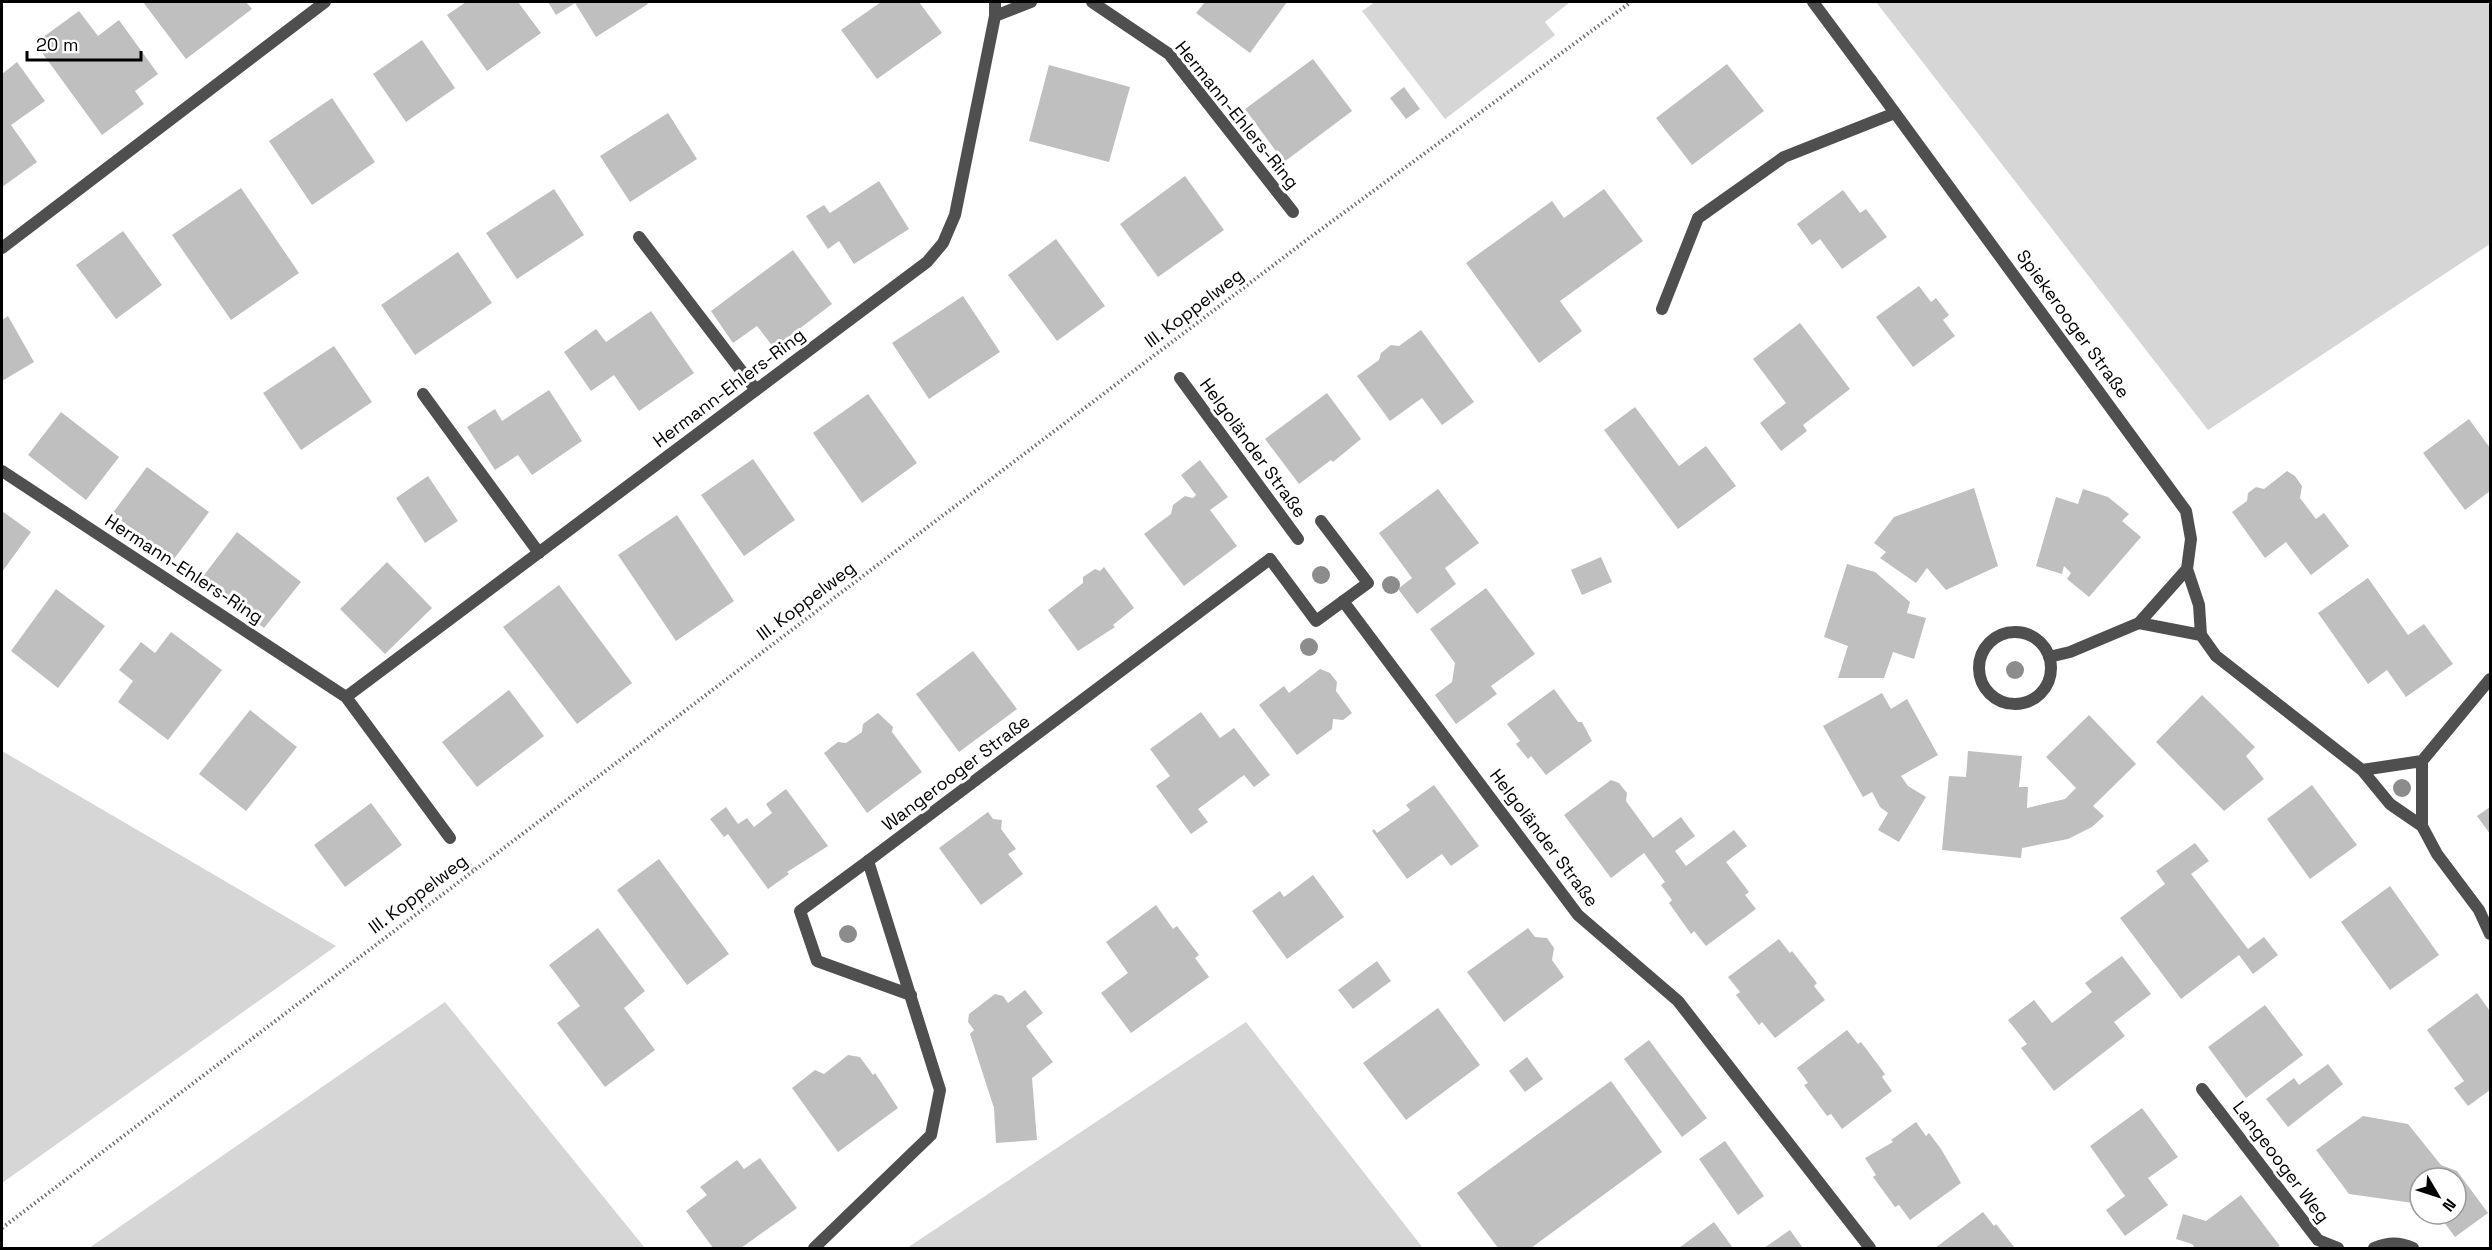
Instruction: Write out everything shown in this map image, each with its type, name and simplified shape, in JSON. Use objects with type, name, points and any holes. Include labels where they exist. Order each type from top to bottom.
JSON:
[{"type":"street","points":[[2,248],[325,2]]},
{"type":"street","name":"Hermann-Ehlers-Ring","points":[[346,697],[927,262],[943,243],[956,215],[995,16],[995,2]]},
{"type":"street","points":[[995,16],[1031,2]]},
{"type":"street","name":"Hermann-Ehlers-Ring","points":[[1092,2],[1169,54],[1293,212]]},
{"type":"street","name":"Spiekerooger Straße","points":[[1813,2],[2186,511],[2191,539],[2187,569],[2199,605],[2201,635]]},
{"type":"street","points":[[1662,309],[1698,218],[1784,157],[1895,113]]},
{"type":"street","points":[[639,237],[756,390]]},
{"type":"street","name":"Helgoländer Straße","points":[[1180,378],[1298,539]]},
{"type":"street","points":[[423,394],[539,553]]},
{"type":"street","name":"Hermann-Ehlers-Ring","points":[[2,471],[346,697],[450,838]]},
{"type":"street","name":"Helgoländer Straße","points":[[1066,712],[1270,559],[1316,621],[1368,583],[1321,520]]},
{"type":"street","points":[[2049,657],[2070,652],[2139,623],[2187,569]]},
{"type":"street","name":"Helgoländer Straße","points":[[1343,601],[1578,915],[1678,1001],[1870,1248]]},
{"type":"street","points":[[2139,623],[2201,635],[2216,656],[2361,770],[2390,804],[2422,826],[2437,854],[2479,910],[2490,934]]},
{"type":"street","points":[[2007,633],[2020,633],[2033,637],[2043,646],[2049,657],[2051,670],[2048,683],[2040,694],[2029,701],[2016,704],[2003,702],[1991,695],[1983,685],[1979,672],[1980,659],[1985,647],[2007,633]]},
{"type":"street","points":[[2422,826],[2422,761],[2490,680]]},
{"type":"street","name":"Wangerooger Straße","points":[[911,994],[817,961],[800,911],[1066,712]]},
{"type":"street","points":[[2361,770],[2422,761]]},
{"type":"street","points":[[814,1248],[931,1135],[940,1090],[868,861]]},
{"type":"street","name":"Langeooger Weg","points":[[2202,1089],[2318,1240],[2338,1248]]},
{"type":"street","points":[[2374,1248],[2387,1243],[2402,1243],[2413,1248]]},
{"type":"path","name":"III. Koppelweg","points":[[2,1228],[1293,250],[1631,2]]},
{"type":"shaded area","points":[[1375,2],[1570,2],[1545,22],[1555,35],[1445,119],[1362,11]]},
{"type":"shaded area","points":[[1876,2],[2490,2],[2490,244],[2208,430]]},
{"type":"shaded area","points":[[2,751],[336,946],[2,1183]]},
{"type":"shaded area","points":[[445,1002],[645,1248],[89,1248]]},
{"type":"shaded area","points":[[1246,1022],[1423,1248],[907,1248]]},
{"type":"building","points":[[143,2],[246,2],[252,9],[186,59]]},
{"type":"building","points":[[466,2],[518,2],[541,33],[487,71],[447,15]]},
{"type":"building","points":[[548,2],[647,2],[648,4],[596,37],[575,3],[556,15]]},
{"type":"building","points":[[881,2],[919,2],[942,33],[877,79],[841,30]]},
{"type":"building","points":[[1205,2],[1287,2],[1250,53],[1196,13]]},
{"type":"building","points":[[79,11],[98,36],[119,20],[158,74],[135,91],[144,104],[102,135],[35,43]]},
{"type":"building","points":[[422,40],[455,88],[406,122],[373,74]]},
{"type":"building","points":[[1313,59],[1352,111],[1284,162],[1245,109]]},
{"type":"building","points":[[17,62],[45,101],[11,125],[37,162],[2,187],[2,74]]},
{"type":"building","points":[[1727,64],[1764,111],[1692,165],[1656,118]]},
{"type":"building","points":[[1049,65],[1130,87],[1109,162],[1029,141]]},
{"type":"building","points":[[1404,87],[1420,109],[1406,119],[1390,98]]},
{"type":"building","points":[[332,98],[375,162],[312,205],[269,141]]},
{"type":"building","points":[[668,113],[697,159],[630,202],[600,156]]},
{"type":"building","points":[[1185,176],[1224,230],[1158,277],[1120,224]]},
{"type":"building","points":[[879,181],[909,229],[854,264],[839,241],[828,249],[806,216],[824,205],[830,213]]},
{"type":"building","points":[[241,188],[299,273],[231,320],[172,235]]},
{"type":"building","points":[[554,189],[584,235],[517,279],[486,233]]},
{"type":"building","points":[[1604,189],[1643,241],[1560,301],[1582,331],[1539,363],[1466,263],[1552,201],[1564,218]]},
{"type":"building","points":[[1843,190],[1860,213],[1866,209],[1887,237],[1842,269],[1820,239],[1812,245],[1797,224]]},
{"type":"building","points":[[123,231],[162,285],[116,319],[76,265]]},
{"type":"building","points":[[1056,239],[1105,306],[1057,341],[1008,275]]},
{"type":"building","points":[[793,250],[832,304],[774,348],[757,326],[733,343],[711,311]]},
{"type":"building","points":[[458,252],[492,303],[415,355],[381,305]]},
{"type":"building","points":[[1919,286],[1931,302],[1936,298],[1949,315],[1943,320],[1955,336],[1913,367],[1876,317]]},
{"type":"building","points":[[963,296],[1000,352],[929,399],[892,343]]},
{"type":"building","points":[[651,311],[694,373],[639,411],[614,375],[591,391],[564,352],[596,329],[606,342]]},
{"type":"building","points":[[8,316],[34,362],[2,381],[2,320]]},
{"type":"building","points":[[1800,323],[1850,389],[1803,425],[1807,431],[1781,451],[1760,423],[1786,403],[1753,359]]},
{"type":"building","points":[[1421,330],[1474,402],[1442,425],[1422,398],[1390,421],[1357,376],[1379,360],[1381,353],[1391,345],[1399,346]]},
{"type":"building","points":[[334,346],[372,402],[301,450],[263,393]]},
{"type":"building","points":[[549,390],[582,441],[532,475],[518,455],[495,470],[467,427],[495,409],[502,421]]},
{"type":"building","points":[[1327,393],[1361,439],[1333,462],[1331,460],[1299,484],[1265,439]]},
{"type":"building","points":[[868,394],[917,463],[862,503],[813,433]]},
{"type":"building","points":[[1635,407],[1679,466],[1706,446],[1736,486],[1678,529],[1604,430]]},
{"type":"building","points":[[61,412],[119,457],[86,500],[28,455]]},
{"type":"building","points":[[2469,419],[2490,448],[2490,491],[2465,510],[2423,453]]},
{"type":"building","points":[[753,459],[795,520],[744,556],[701,495]]},
{"type":"building","points":[[1200,460],[1228,497],[1210,510],[1237,546],[1184,586],[1144,534],[1171,514],[1173,505],[1185,496],[1193,498],[1196,495],[1181,475]]},
{"type":"building","points":[[147,467],[209,512],[174,559],[112,514]]},
{"type":"building","points":[[2287,471],[2295,476],[2302,486],[2300,498],[2316,519],[2324,513],[2349,546],[2311,575],[2286,542],[2265,558],[2232,512],[2247,501],[2248,493],[2256,487],[2264,489]]},
{"type":"building","points":[[428,476],[458,521],[425,543],[396,498]]},
{"type":"building","points":[[1974,488],[1998,566],[1946,590],[1927,568],[1916,583],[1880,558],[1886,552],[1874,543],[1894,517]]},
{"type":"building","points":[[1438,489],[1479,543],[1445,568],[1456,584],[1417,614],[1398,589],[1412,578],[1379,533]]},
{"type":"building","points":[[2083,489],[2108,497],[2129,514],[2122,521],[2141,537],[2089,597],[2067,579],[2071,573],[2064,566],[2062,574],[2036,566],[2056,497],[2078,504]]},
{"type":"building","points":[[2,511],[31,532],[2,572]]},
{"type":"building","points":[[677,515],[734,601],[676,641],[618,555]]},
{"type":"building","points":[[237,532],[301,582],[264,628],[201,579]]},
{"type":"building","points":[[1601,557],[1612,582],[1582,595],[1571,570]]},
{"type":"building","points":[[387,562],[432,608],[385,654],[340,609]]},
{"type":"building","points":[[1847,564],[1875,572],[1910,602],[1907,613],[1926,618],[1914,659],[1893,652],[1884,678],[1838,678],[1848,646],[1824,637]]},
{"type":"building","points":[[1104,567],[1134,608],[1113,625],[1115,627],[1078,651],[1048,610],[1083,583],[1083,577],[1095,569],[1100,571]]},
{"type":"building","points":[[2368,578],[2408,635],[2424,624],[2453,664],[2406,697],[2387,670],[2368,684],[2318,613]]},
{"type":"building","points":[[559,585],[632,683],[577,724],[503,627]]},
{"type":"building","points":[[1486,588],[1535,654],[1491,686],[1497,694],[1456,724],[1435,695],[1452,682],[1455,663],[1430,629]]},
{"type":"building","points":[[56,589],[105,626],[58,688],[11,651]]},
{"type":"building","points":[[171,632],[222,670],[168,740],[118,702],[133,681],[119,670],[141,642],[155,653]]},
{"type":"building","points":[[973,651],[1017,709],[959,752],[916,694]]},
{"type":"building","points":[[1320,669],[1330,673],[1337,682],[1336,691],[1352,713],[1343,720],[1333,719],[1332,729],[1297,755],[1259,705],[1284,686],[1289,693]]},
{"type":"building","points":[[1554,689],[1578,722],[1582,722],[1592,741],[1546,775],[1531,756],[1528,759],[1516,744],[1520,741],[1507,724]]},
{"type":"building","points":[[509,690],[544,736],[477,787],[442,742]]},
{"type":"building","points":[[1882,693],[1891,709],[1907,699],[1938,755],[1901,776],[1908,786],[1926,797],[1899,842],[1878,830],[1888,813],[1880,807],[1872,792],[1863,797],[1823,726]]},
{"type":"building","points":[[2202,695],[2255,747],[2246,756],[2264,779],[2224,811],[2156,742]]},
{"type":"building","points":[[250,710],[297,747],[246,811],[199,774]]},
{"type":"building","points":[[1201,712],[1220,738],[1234,728],[1270,775],[1254,787],[1244,775],[1198,809],[1208,822],[1191,834],[1156,786],[1170,776],[1150,749]]},
{"type":"building","points":[[878,713],[893,727],[892,732],[922,772],[867,813],[824,753],[838,742],[846,743],[862,732],[863,724]]},
{"type":"building","points":[[2089,715],[2136,764],[2093,806],[2104,816],[2092,827],[2068,839],[2022,848],[2021,858],[1942,850],[1949,776],[1966,777],[1968,751],[2022,756],[2019,787],[2028,787],[2027,808],[2065,799],[2076,788],[2046,757]]},
{"type":"building","points":[[1611,780],[1619,783],[1627,793],[1626,801],[1653,838],[1681,817],[1695,836],[1675,851],[1686,866],[1734,830],[1747,846],[1726,862],[1749,892],[1745,895],[1756,909],[1706,946],[1694,931],[1691,934],[1669,903],[1672,900],[1661,885],[1665,882],[1644,853],[1611,878],[1564,815]]},
{"type":"building","points":[[1434,785],[1479,846],[1451,866],[1442,854],[1407,879],[1372,831],[1374,829],[1377,833],[1410,810],[1406,805]]},
{"type":"building","points":[[2312,785],[2357,845],[2310,879],[2267,819]]},
{"type":"building","points":[[786,789],[828,846],[787,872],[789,874],[768,889],[728,834],[724,837],[710,819],[726,807],[738,824],[747,818],[754,827],[772,813],[766,804]]},
{"type":"building","points":[[371,803],[402,845],[345,887],[314,845]]},
{"type":"building","points":[[2490,807],[2490,834],[2477,816]]},
{"type":"building","points":[[988,812],[993,819],[1002,820],[1001,829],[1016,849],[1008,854],[1023,874],[981,905],[939,848]]},
{"type":"building","points":[[2195,843],[2209,861],[2191,874],[2248,949],[2264,937],[2278,955],[2253,974],[2239,955],[2181,999],[2120,918],[2165,884],[2156,871]]},
{"type":"building","points":[[659,859],[729,954],[687,985],[617,890]]},
{"type":"building","points":[[1313,875],[1344,917],[1287,959],[1252,911],[1280,891],[1284,897]]},
{"type":"building","points":[[2390,886],[2439,955],[2390,990],[2341,922]]},
{"type":"building","points":[[1156,905],[1173,929],[1177,926],[1199,955],[1195,958],[1209,977],[1131,1033],[1101,993],[1128,973],[1106,942]]},
{"type":"building","points":[[598,928],[645,991],[624,1008],[655,1050],[605,1087],[557,1023],[580,1006],[549,965]]},
{"type":"building","points":[[1528,928],[1535,937],[1547,938],[1554,948],[1552,960],[1564,977],[1504,1022],[1467,972]]},
{"type":"building","points":[[1779,939],[1790,953],[1792,951],[1817,983],[1814,986],[1825,1000],[1775,1038],[1762,1022],[1759,1025],[1736,995],[1740,992],[1728,977]]},
{"type":"building","points":[[2122,956],[2151,994],[2114,1022],[2125,1036],[2054,1091],[2021,1048],[2027,1044],[2008,1020],[2034,1000],[2052,1023],[2092,992],[2085,983]]},
{"type":"building","points":[[1377,961],[1391,981],[1353,1009],[1338,990]]},
{"type":"building","points":[[1025,990],[1043,1013],[1026,1026],[1053,1062],[1032,1078],[1037,1140],[996,1143],[994,1108],[970,1034],[974,1030],[968,1022],[969,1014],[995,994],[1003,996],[1008,1003]]},
{"type":"building","points":[[2477,993],[2490,1011],[2490,1090],[2468,1106],[2454,1088],[2464,1081],[2427,1030]]},
{"type":"building","points":[[2265,1005],[2303,1055],[2246,1098],[2208,1047]]},
{"type":"building","points":[[1438,1008],[1480,1065],[1406,1120],[1363,1063]]},
{"type":"building","points":[[1847,1030],[1858,1044],[1861,1042],[1885,1074],[1882,1077],[1892,1091],[1842,1129],[1831,1114],[1827,1116],[1804,1085],[1808,1083],[1797,1068]]},
{"type":"building","points":[[1649,1040],[1707,1118],[1682,1137],[1624,1059]]},
{"type":"building","points":[[848,1055],[860,1057],[873,1075],[875,1073],[898,1108],[838,1152],[792,1088],[815,1070],[824,1074]]},
{"type":"building","points":[[1527,1057],[1543,1079],[1525,1092],[1509,1071]]},
{"type":"building","points":[[2328,1064],[2343,1084],[2288,1127],[2266,1099],[2294,1078],[2299,1085]]},
{"type":"building","points":[[1611,1081],[1662,1152],[1531,1248],[1498,1248],[1457,1193]]},
{"type":"building","points":[[2142,1108],[2178,1157],[2148,1178],[2168,1205],[2125,1236],[2106,1210],[2125,1196],[2090,1146]]},
{"type":"building","points":[[2363,1116],[2408,1124],[2444,1166],[2408,1166],[2408,1202],[2349,1194],[2316,1150]]},
{"type":"building","points":[[1916,1122],[1926,1136],[1929,1133],[1941,1149],[1961,1183],[1910,1220],[1899,1205],[1895,1207],[1873,1177],[1876,1175],[1865,1158],[1893,1142],[1891,1140]]},
{"type":"building","points":[[1725,1141],[1764,1196],[1738,1215],[1699,1159]]},
{"type":"building","points":[[760,1158],[797,1208],[741,1248],[713,1248],[686,1211],[707,1195],[700,1187],[737,1160],[744,1169]]},
{"type":"building","points":[[2468,1186],[2488,1213],[2455,1237],[2447,1226],[2468,1226]]},
{"type":"building","points":[[2241,1195],[2280,1246],[2276,1248],[2195,1248],[2192,1244],[2176,1239],[2183,1214],[2206,1221]]},
{"type":"building","points":[[1983,1212],[2015,1248],[1935,1248]]},
{"type":"building","points":[[1714,1222],[1733,1248],[1678,1248],[1683,1245]]},
{"type":"building","points":[[1790,1230],[1803,1248],[1764,1248]]}]
